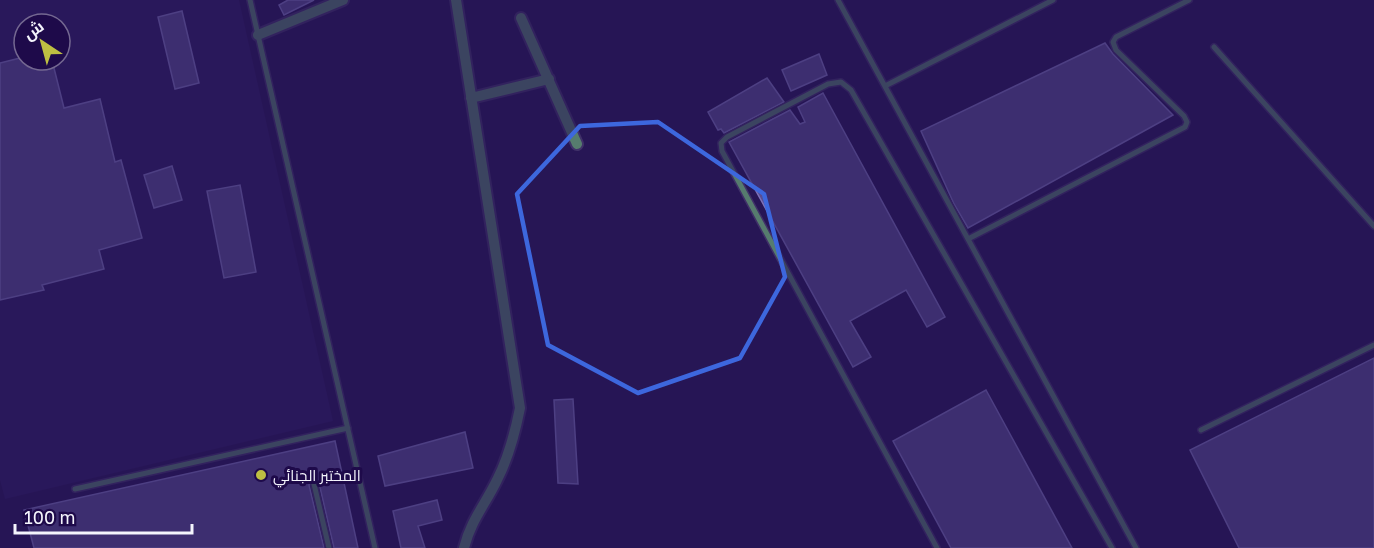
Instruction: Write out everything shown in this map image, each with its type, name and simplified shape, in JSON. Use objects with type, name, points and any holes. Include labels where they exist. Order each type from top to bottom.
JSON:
[{"type":"street","points":[[258,35],[343,0]]},
{"type":"street","points":[[456,0],[520,408],[507,458],[468,530],[464,548]]},
{"type":"street","points":[[521,18],[577,144]]},
{"type":"street","points":[[471,98],[549,79]]},
{"type":"lane","points":[[250,0],[375,548]]},
{"type":"lane","points":[[838,0],[1136,548]]},
{"type":"lane","points":[[885,86],[1053,0]]},
{"type":"lane","points":[[968,239],[1185,128],[1187,122],[1184,116],[1113,45],[1116,37],[1189,0]]},
{"type":"lane","points":[[1214,47],[1374,226]]},
{"type":"lane","points":[[938,548],[722,151],[721,143],[727,136],[828,84],[841,82],[851,90],[1112,548]]},
{"type":"lane","points":[[1201,430],[1374,345]]},
{"type":"lane","points":[[75,489],[348,428]]},
{"type":"lane","points":[[314,484],[329,548]]},
{"type":"highlighted area","points":[[658,122],[764,194],[785,277],[740,358],[638,393],[548,345],[517,194],[580,126]]},
{"type":"shaded area","points":[[0,0],[239,0],[333,421],[5,499],[0,480]]},
{"type":"building","points":[[288,0],[314,0],[284,15],[279,5]]},
{"type":"building","points":[[182,11],[199,83],[175,89],[158,17]]},
{"type":"building","points":[[1105,43],[1173,115],[968,228],[954,204],[921,131]]},
{"type":"building","points":[[819,54],[827,75],[791,91],[782,70]]},
{"type":"building","points":[[12,60],[12,72],[55,72],[64,108],[100,99],[115,162],[121,160],[142,238],[99,250],[104,269],[42,285],[44,290],[0,300],[0,63]]},
{"type":"building","points":[[767,78],[784,102],[724,133],[721,129],[718,130],[708,112]]},
{"type":"building","points":[[823,93],[945,317],[927,327],[906,290],[850,321],[871,357],[853,367],[729,142],[790,110],[800,124],[805,122],[798,107]]},
{"type":"building","points":[[172,166],[182,200],[154,208],[144,175]]},
{"type":"building","points":[[240,185],[256,272],[224,278],[207,191]]},
{"type":"building","points":[[1374,358],[1374,548],[1239,548],[1190,450]]},
{"type":"building","points":[[986,390],[1072,548],[951,548],[893,441]]},
{"type":"building","points":[[573,399],[578,484],[558,483],[554,400]]},
{"type":"building","points":[[465,432],[473,468],[385,486],[378,456]]},
{"type":"building","name":"المختبر الجنائي","points":[[335,441],[358,548],[334,548],[319,483],[313,479],[309,485],[324,548],[34,548],[24,510]]},
{"type":"building","points":[[437,500],[442,520],[418,526],[425,548],[401,548],[393,511]]},
{"type":"place","name":"المختبر الجنائي","points":[[261,475]]}]
